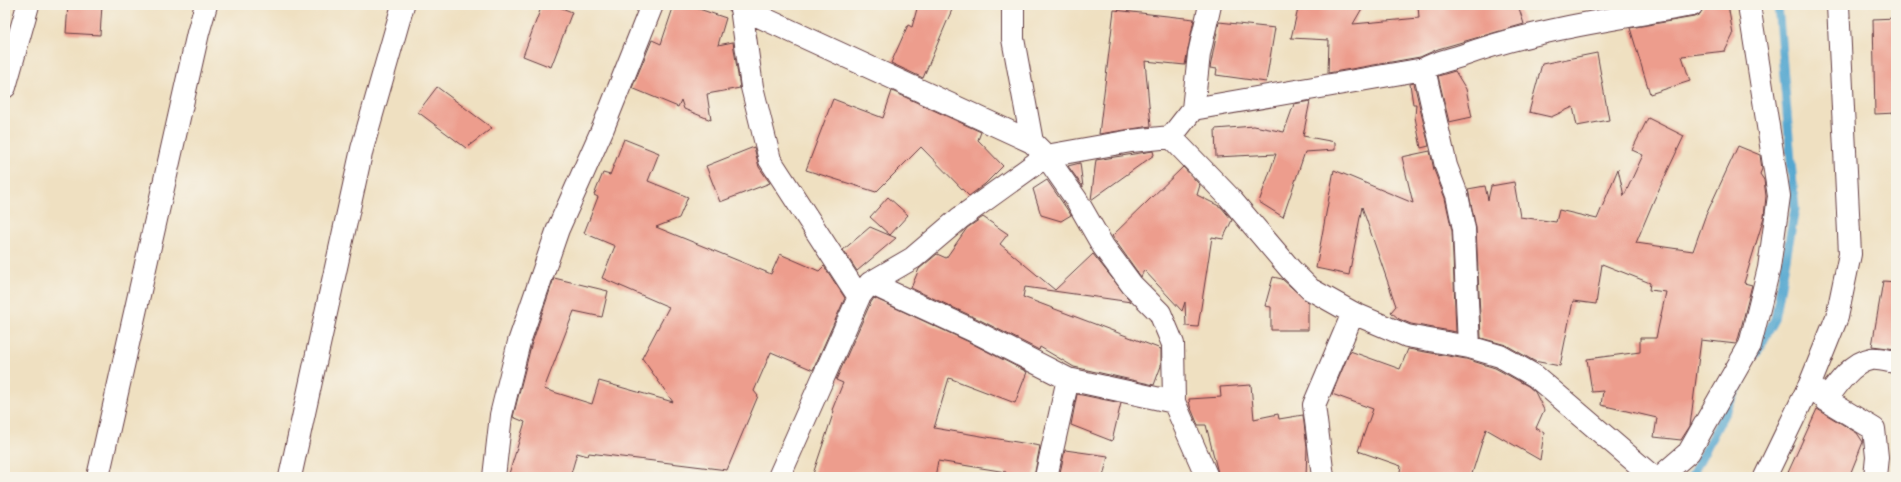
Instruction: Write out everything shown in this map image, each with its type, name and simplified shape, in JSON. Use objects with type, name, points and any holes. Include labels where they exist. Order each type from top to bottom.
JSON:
[{"type":"street","points":[[5,87],[28,5]]},
{"type":"street","points":[[98,477],[198,32],[206,5]]},
{"type":"street","points":[[290,477],[362,148],[403,5]]},
{"type":"street","points":[[494,477],[502,415],[519,342],[558,229],[603,128],[652,5]]},
{"type":"street","points":[[1013,5],[1013,39],[1039,149],[1076,199],[1103,246],[1132,286],[1160,313],[1173,344],[1174,402],[1206,477]]},
{"type":"street","points":[[740,6],[1039,149],[1171,137],[1193,109],[1199,54],[1210,5]]},
{"type":"street","points":[[1193,109],[1424,69],[1433,64],[1480,49],[1575,25],[1607,12],[1692,5]]},
{"type":"street","points":[[1660,477],[1689,452],[1750,345],[1769,268],[1779,196],[1774,172],[1749,5]]},
{"type":"street","points":[[1765,477],[1810,384],[1837,317],[1850,254],[1838,5]]},
{"type":"street","points":[[740,6],[752,87],[770,160],[865,290],[972,330],[1068,379],[1174,402]]},
{"type":"street","points":[[1424,69],[1446,166],[1458,195],[1464,229],[1469,347]]},
{"type":"street","points":[[1171,137],[1229,197],[1291,270],[1310,289],[1353,313],[1407,336],[1469,347],[1500,356],[1534,376],[1653,477]]},
{"type":"street","points":[[779,477],[865,290],[913,258],[1039,149]]},
{"type":"street","points":[[1323,477],[1314,406],[1353,313]]},
{"type":"street","points":[[1826,400],[1839,382],[1856,366],[1871,359],[1896,362]]},
{"type":"street","points":[[1046,477],[1068,379]]},
{"type":"street","points":[[1810,384],[1826,400],[1874,429],[1877,457],[1875,477]]},
{"type":"building","points":[[68,5],[102,5],[100,35],[66,33]]},
{"type":"building","points":[[542,5],[554,5],[572,12],[551,67],[523,56]]},
{"type":"building","points":[[674,5],[687,5],[726,18],[718,45],[733,42],[740,88],[707,94],[711,120],[684,109],[681,100],[678,107],[632,88],[652,40],[661,44]]},
{"type":"building","points":[[918,5],[954,5],[923,78],[891,63],[908,25],[912,27]]},
{"type":"building","points":[[1299,5],[1364,5],[1353,24],[1419,18],[1418,5],[1518,5],[1524,24],[1438,49],[1420,57],[1328,73],[1329,40],[1291,38]]},
{"type":"building","points":[[1704,5],[1728,5],[1733,35],[1725,51],[1682,56],[1690,81],[1650,94],[1630,28],[1694,17],[1700,14]]},
{"type":"building","points":[[1114,10],[1194,19],[1185,65],[1145,61],[1151,126],[1099,134]]},
{"type":"building","points":[[1896,18],[1896,113],[1875,114],[1873,19]]},
{"type":"building","points":[[1219,22],[1275,28],[1266,82],[1216,75],[1217,69],[1210,68]]},
{"type":"building","points":[[1597,53],[1609,120],[1577,126],[1573,107],[1551,117],[1529,112],[1542,64]]},
{"type":"building","points":[[1455,71],[1466,89],[1472,117],[1449,122],[1438,76]]},
{"type":"building","points":[[1414,83],[1429,146],[1421,148],[1415,117],[1416,104],[1413,104],[1410,84]]},
{"type":"building","points":[[437,87],[492,128],[466,148],[418,112]]},
{"type":"building","points":[[892,91],[981,132],[978,140],[1003,166],[985,184],[969,196],[921,147],[876,192],[806,170],[833,99],[883,118]]},
{"type":"building","points":[[1310,101],[1303,136],[1335,142],[1335,150],[1305,152],[1283,217],[1259,202],[1276,154],[1216,157],[1215,129],[1254,126],[1284,132],[1294,104]]},
{"type":"building","points":[[1648,118],[1684,136],[1636,243],[1693,251],[1705,217],[1738,146],[1760,155],[1762,169],[1760,174],[1764,180],[1766,196],[1764,217],[1744,283],[1752,285],[1738,340],[1736,344],[1701,340],[1690,426],[1681,440],[1654,437],[1657,418],[1601,405],[1603,391],[1592,392],[1587,359],[1640,352],[1640,338],[1656,338],[1666,292],[1649,290],[1650,283],[1602,264],[1596,304],[1573,301],[1560,366],[1534,361],[1506,345],[1481,338],[1476,228],[1468,189],[1485,186],[1488,200],[1491,186],[1514,182],[1520,217],[1556,222],[1559,210],[1597,219],[1618,169],[1624,196],[1643,155],[1632,150]]},
{"type":"building","points":[[624,139],[659,153],[648,181],[688,197],[679,218],[656,227],[771,274],[780,254],[819,271],[824,266],[845,298],[813,370],[771,352],[754,391],[758,396],[727,470],[589,453],[588,456],[577,453],[570,477],[508,477],[525,422],[513,417],[531,346],[554,278],[608,291],[602,317],[574,311],[544,389],[592,404],[599,381],[673,402],[642,358],[669,307],[602,278],[615,246],[584,233],[598,197],[594,195],[603,173],[610,175]]},
{"type":"building","points":[[754,147],[759,167],[770,183],[720,202],[706,166]]},
{"type":"building","points":[[1153,151],[1154,155],[1091,200],[1096,160]]},
{"type":"building","points":[[1430,151],[1434,170],[1445,198],[1452,231],[1456,332],[1411,324],[1399,319],[1391,312],[1396,306],[1362,207],[1349,275],[1316,268],[1334,170],[1413,203],[1402,157]]},
{"type":"building","points":[[1080,163],[1083,187],[1068,166]]},
{"type":"building","points":[[1183,167],[1200,185],[1197,195],[1221,207],[1232,220],[1223,239],[1212,237],[1198,327],[1186,326],[1185,302],[1182,311],[1144,270],[1141,277],[1112,236]]},
{"type":"building","points":[[1047,180],[1071,215],[1061,221],[1041,215],[1033,189]]},
{"type":"building","points":[[888,197],[908,215],[890,235],[870,217]]},
{"type":"building","points":[[983,217],[1008,234],[1000,244],[1055,290],[1093,254],[1131,302],[1025,287],[1023,297],[1161,349],[1161,366],[1154,385],[1074,367],[1040,347],[1039,350],[978,319],[911,288],[919,269],[937,254],[946,258],[967,228]]},
{"type":"building","points":[[870,227],[896,238],[857,271],[843,250]]},
{"type":"building","points":[[1273,277],[1282,279],[1308,302],[1308,330],[1271,330],[1271,307],[1265,306]]},
{"type":"building","points":[[1883,281],[1896,282],[1896,349],[1872,346]]},
{"type":"building","points":[[874,298],[967,341],[1027,372],[1015,403],[949,378],[934,428],[1040,446],[1034,477],[1006,477],[1006,472],[938,461],[935,477],[812,477],[834,411],[832,410],[843,383],[836,380]]},
{"type":"building","points":[[1408,349],[1466,359],[1495,368],[1528,386],[1535,392],[1544,410],[1536,428],[1544,433],[1540,460],[1486,429],[1471,477],[1399,477],[1401,466],[1358,451],[1373,409],[1332,394],[1350,351],[1400,369]]},
{"type":"building","points":[[1251,385],[1254,419],[1278,414],[1279,419],[1303,415],[1307,447],[1306,477],[1219,477],[1206,425],[1198,425],[1190,406],[1189,399],[1221,397],[1220,387]]},
{"type":"building","points":[[1077,394],[1121,403],[1112,441],[1071,425]]},
{"type":"building","points":[[1817,409],[1857,433],[1863,442],[1849,477],[1786,477]]},
{"type":"building","points":[[1065,450],[1108,456],[1103,477],[1059,477]]},
{"type":"waterway","points":[[1756,354],[1775,319],[1795,209],[1778,5]]},
{"type":"waterway","points":[[1691,477],[1742,380]]}]
